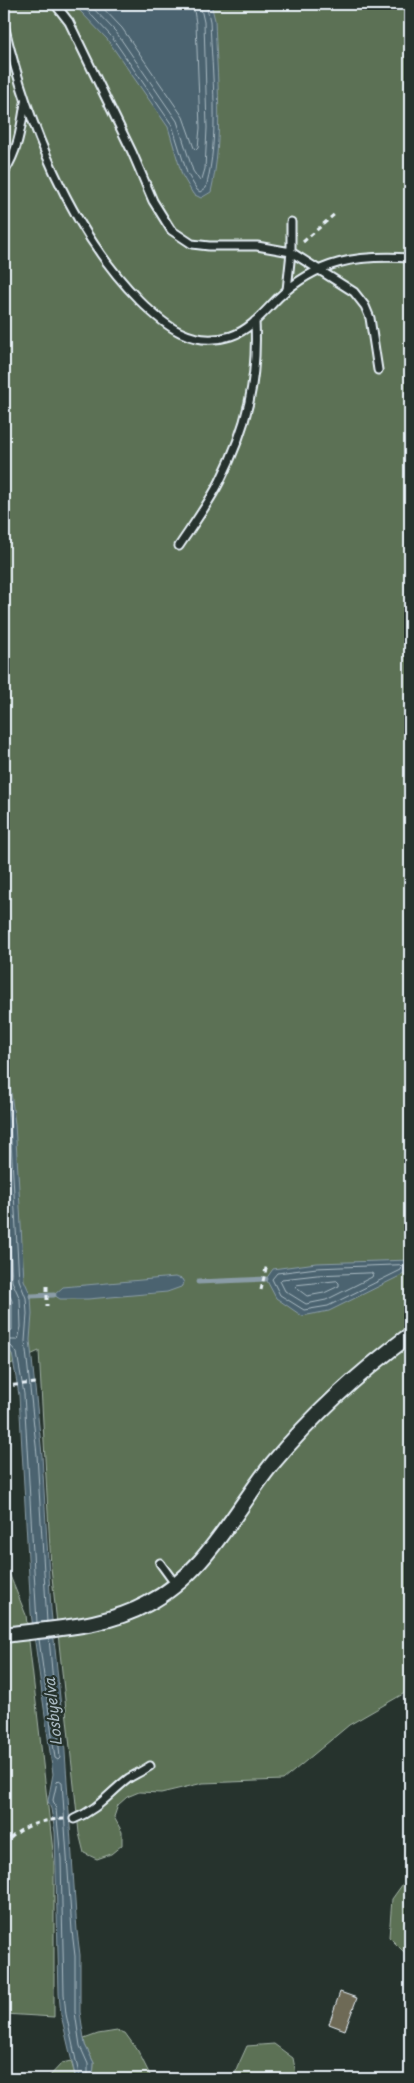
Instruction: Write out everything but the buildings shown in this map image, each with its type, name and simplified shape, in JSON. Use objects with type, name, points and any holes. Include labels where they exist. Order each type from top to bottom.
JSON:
[{"type":"street","points":[[4,1635],[105,1621],[127,1614],[155,1600],[176,1585],[198,1564],[272,1464],[298,1435],[374,1362],[410,1335]]},
{"type":"lane","points":[[55,4],[69,22],[132,152],[152,201],[171,230],[192,244],[257,246],[291,252],[354,292],[365,306],[370,318],[378,370]]},
{"type":"lane","points":[[4,25],[14,68],[25,103],[69,202],[94,247],[122,283],[156,317],[177,331],[199,340],[232,336],[256,321],[287,290],[317,269],[355,260],[380,257],[410,258]]},
{"type":"lane","points":[[4,172],[20,139],[25,103]]},
{"type":"lane","points":[[287,290],[291,252],[291,222]]},
{"type":"lane","points":[[180,546],[220,481],[245,421],[252,394],[257,352],[256,321]]},
{"type":"lane","points":[[160,1563],[176,1585]]},
{"type":"lane","points":[[74,1819],[88,1814],[130,1778],[150,1766]]},
{"type":"path","points":[[291,252],[336,213]]},
{"type":"path","points":[[261,1290],[267,1264]]},
{"type":"path","points":[[47,1286],[47,1306]]},
{"type":"path","points":[[4,1386],[36,1383]]},
{"type":"path","points":[[4,1845],[12,1835],[29,1826],[46,1820],[74,1819]]},
{"type":"green space","points":[[4,4],[410,4],[410,1690],[349,1725],[283,1780],[203,1783],[161,1793],[139,1792],[127,1797],[118,1805],[114,1817],[122,1832],[122,1845],[111,1854],[97,1859],[84,1853],[79,1833],[51,1567],[39,1351],[4,1367]]},
{"type":"green space","points":[[4,1561],[26,1615],[54,1860],[54,2017],[4,2014]]},
{"type":"green space","points":[[410,1874],[410,1958],[389,1937],[392,1899]]},
{"type":"green space","points":[[117,2031],[125,2033],[138,2051],[152,2079],[93,2079],[94,2063],[84,2039],[98,2034]]},
{"type":"green space","points":[[274,2044],[293,2058],[297,2079],[234,2079],[247,2046]]},
{"type":"green space","points":[[71,2061],[76,2079],[47,2079],[62,2063]]},
{"type":"water","points":[[76,4],[211,4],[215,20],[219,128],[211,192],[201,198],[193,194],[182,175],[168,127],[107,39],[80,11]]},
{"type":"water","name":"Losbyelva","points":[[4,993],[7,1061],[15,1124],[24,1280],[31,1296],[30,1340],[42,1455],[51,1610],[64,1737],[80,1955],[80,2012],[85,2045],[94,2063],[93,2079],[76,2079],[61,2015],[55,1832],[48,1801],[53,1774],[31,1613],[19,1395],[12,1354],[9,1350],[4,1355]]},
{"type":"water","points":[[410,1260],[410,1271],[329,1311],[302,1316],[276,1298],[266,1279],[273,1269],[316,1263]]},
{"type":"water","points":[[175,1277],[182,1279],[184,1283],[181,1287],[167,1292],[88,1299],[60,1299],[54,1295],[63,1287]]},
{"type":"waterway","points":[[198,1282],[266,1279]]},
{"type":"waterway","points":[[31,1296],[54,1295]]}]
